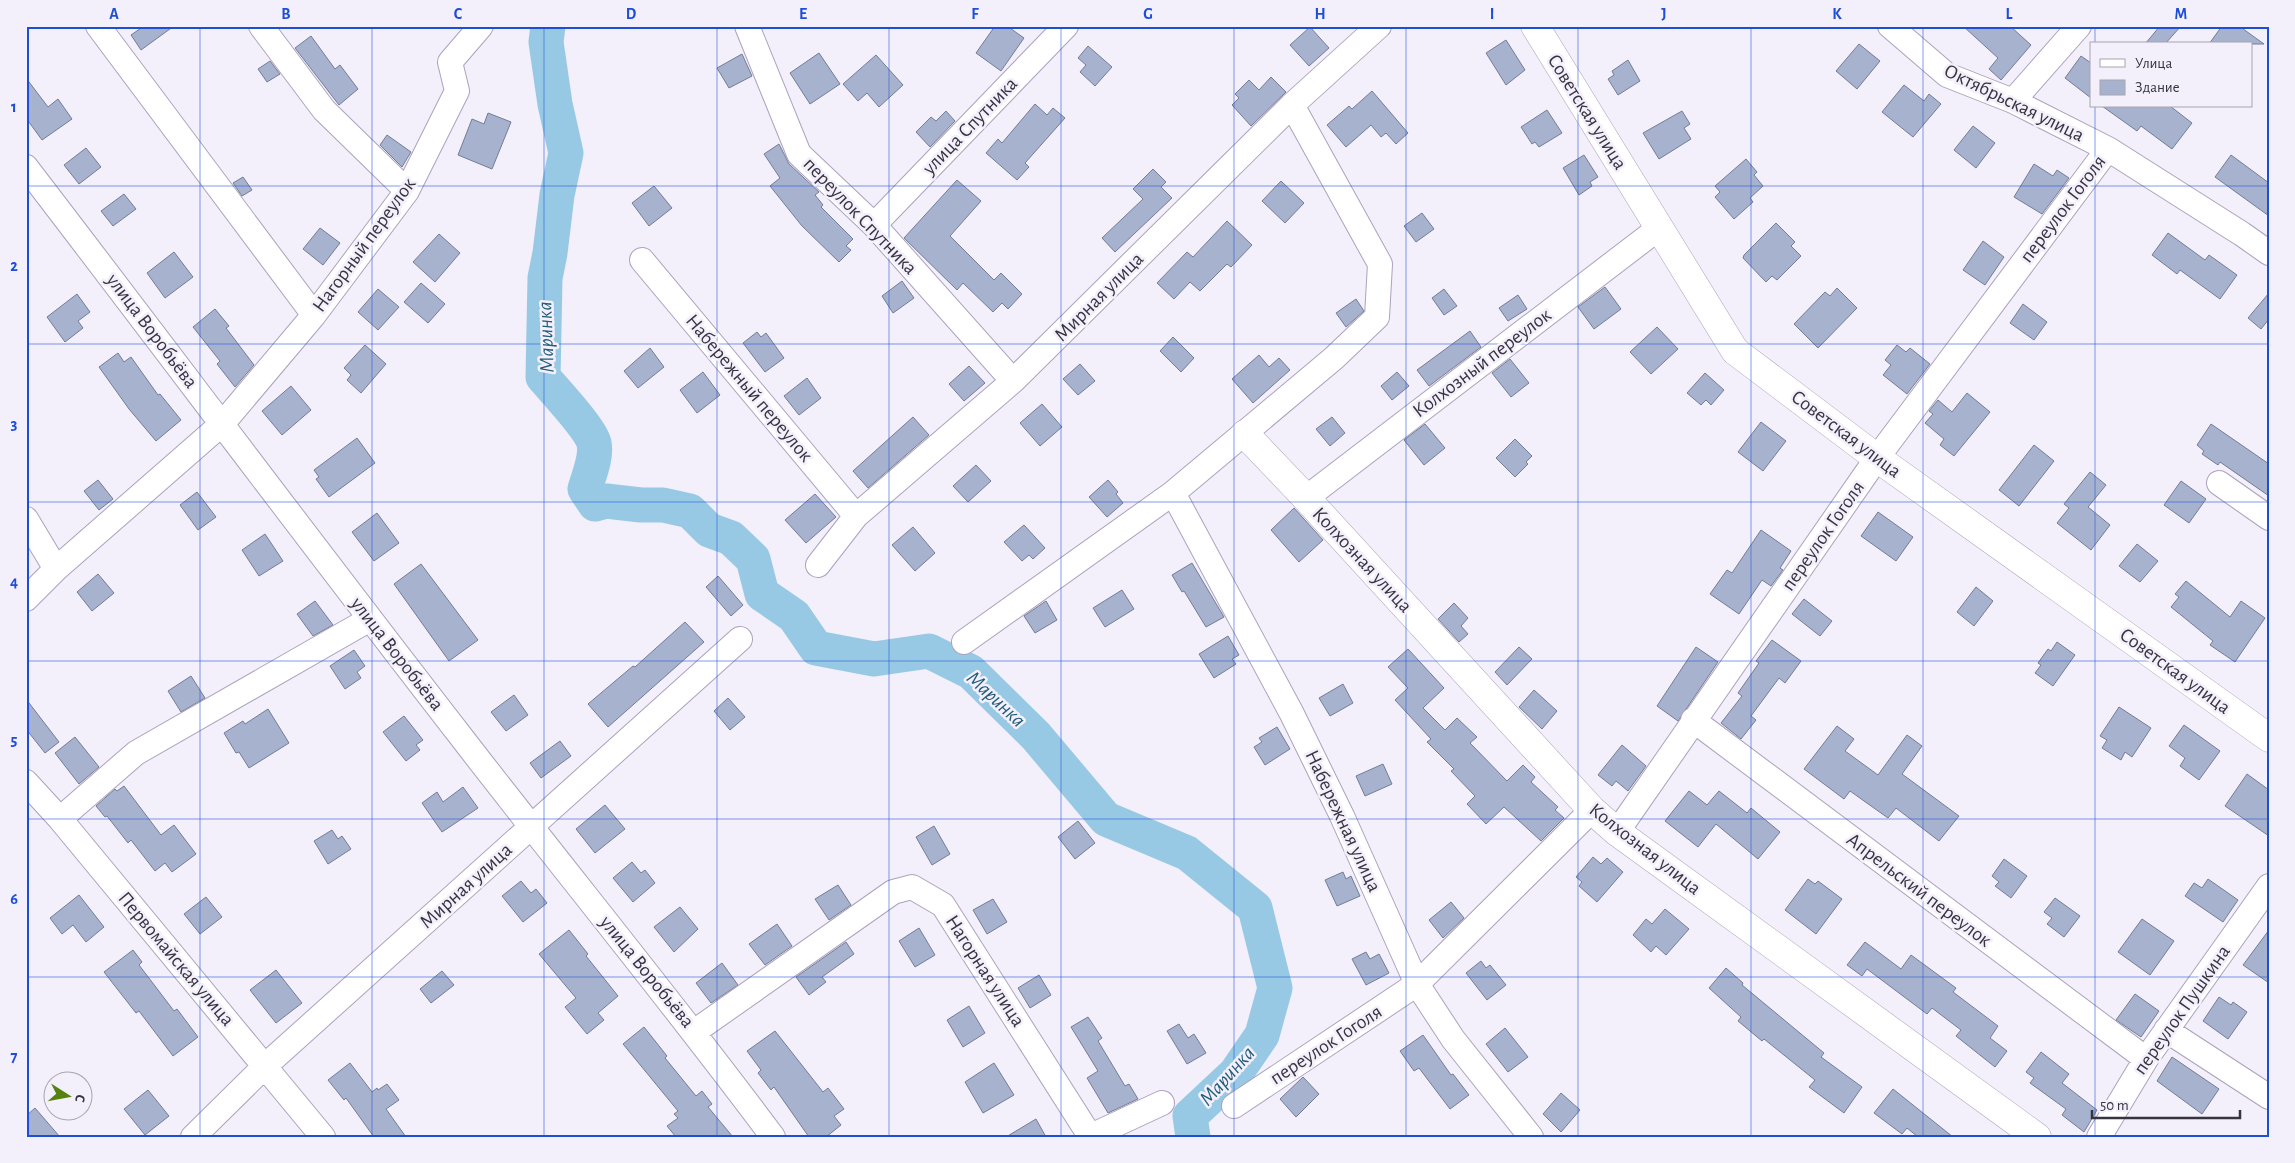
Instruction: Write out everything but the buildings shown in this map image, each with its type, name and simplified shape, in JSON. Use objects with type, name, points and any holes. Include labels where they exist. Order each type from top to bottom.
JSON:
[{"type":"street","points":[[98,26],[314,315]]},
{"type":"street","points":[[261,26],[324,110],[407,191]]},
{"type":"street","name":"Нагорный переулок","points":[[26,600],[56,569],[223,423],[314,315],[407,191],[457,91],[450,62],[481,26]]},
{"type":"street","name":"переулок Спутника","points":[[747,26],[799,154],[874,225],[1013,381]]},
{"type":"street","name":"улица Спутника","points":[[874,225],[1066,26]]},
{"type":"street","name":"Мирная улица","points":[[818,564],[856,516],[1013,381],[1292,106],[1378,26]]},
{"type":"street","name":"Советская улица","points":[[1535,26],[1735,351],[1877,458],[2269,738]]},
{"type":"street","name":"Октябрьская улица","points":[[1890,26],[1947,75],[2012,101],[2108,149],[2269,253]]},
{"type":"street","points":[[2012,101],[2079,26]]},
{"type":"street","points":[[964,642],[1173,493],[1334,358],[1377,317],[1380,264],[1292,106]]},
{"type":"street","name":"переулок Гоголя","points":[[1617,832],[1693,720],[1877,458],[2108,149]]},
{"type":"street","name":"улица Воробьёва","points":[[26,167],[223,423],[370,620],[531,828],[694,1032],[773,1137]]},
{"type":"street","name":"Колхозный переулок","points":[[1306,498],[1658,228]]},
{"type":"street","name":"Набережный переулок","points":[[642,260],[856,516]]},
{"type":"street","name":"Колхозная улица","points":[[1245,434],[1592,810],[1617,832],[2037,1137]]},
{"type":"street","points":[[2219,483],[2269,518]]},
{"type":"street","name":"Набережная улица","points":[[1173,493],[1292,714],[1342,816],[1418,984],[1453,1039],[1531,1137]]},
{"type":"street","points":[[26,519],[56,569]]},
{"type":"street","points":[[60,819],[136,753],[370,620]]},
{"type":"street","name":"Мирная улица","points":[[193,1137],[265,1066],[740,638]]},
{"type":"street","name":"Апрельский переулок","points":[[1693,720],[2146,1059]]},
{"type":"street","name":"Первомайская улица","points":[[26,782],[60,819],[323,1137]]},
{"type":"street","name":"переулок Гоголя","points":[[1234,1106],[1418,984],[1592,810]]},
{"type":"street","name":"переулок Пушкина","points":[[2099,1137],[2146,1059],[2269,886]]},
{"type":"street","name":"Нагорная улица","points":[[694,1032],[893,892],[912,887],[943,905],[1090,1136]]},
{"type":"street","points":[[2166,1030],[2269,1097]]},
{"type":"street","points":[[1090,1136],[1162,1103]]},
{"type":"waterway","name":"Маринка","points":[[548,26],[546,42],[555,104],[566,153],[557,195],[545,278],[543,377],[586,428],[594,443],[594,460],[585,489],[595,504],[606,501],[641,505],[663,505],[690,511],[709,530],[731,538],[753,559],[762,594],[794,616],[816,648],[874,659],[929,651],[971,672],[1036,736],[1106,819],[1187,853],[1255,908],[1275,988],[1262,1035],[1236,1073],[1190,1116],[1193,1137]]}]
